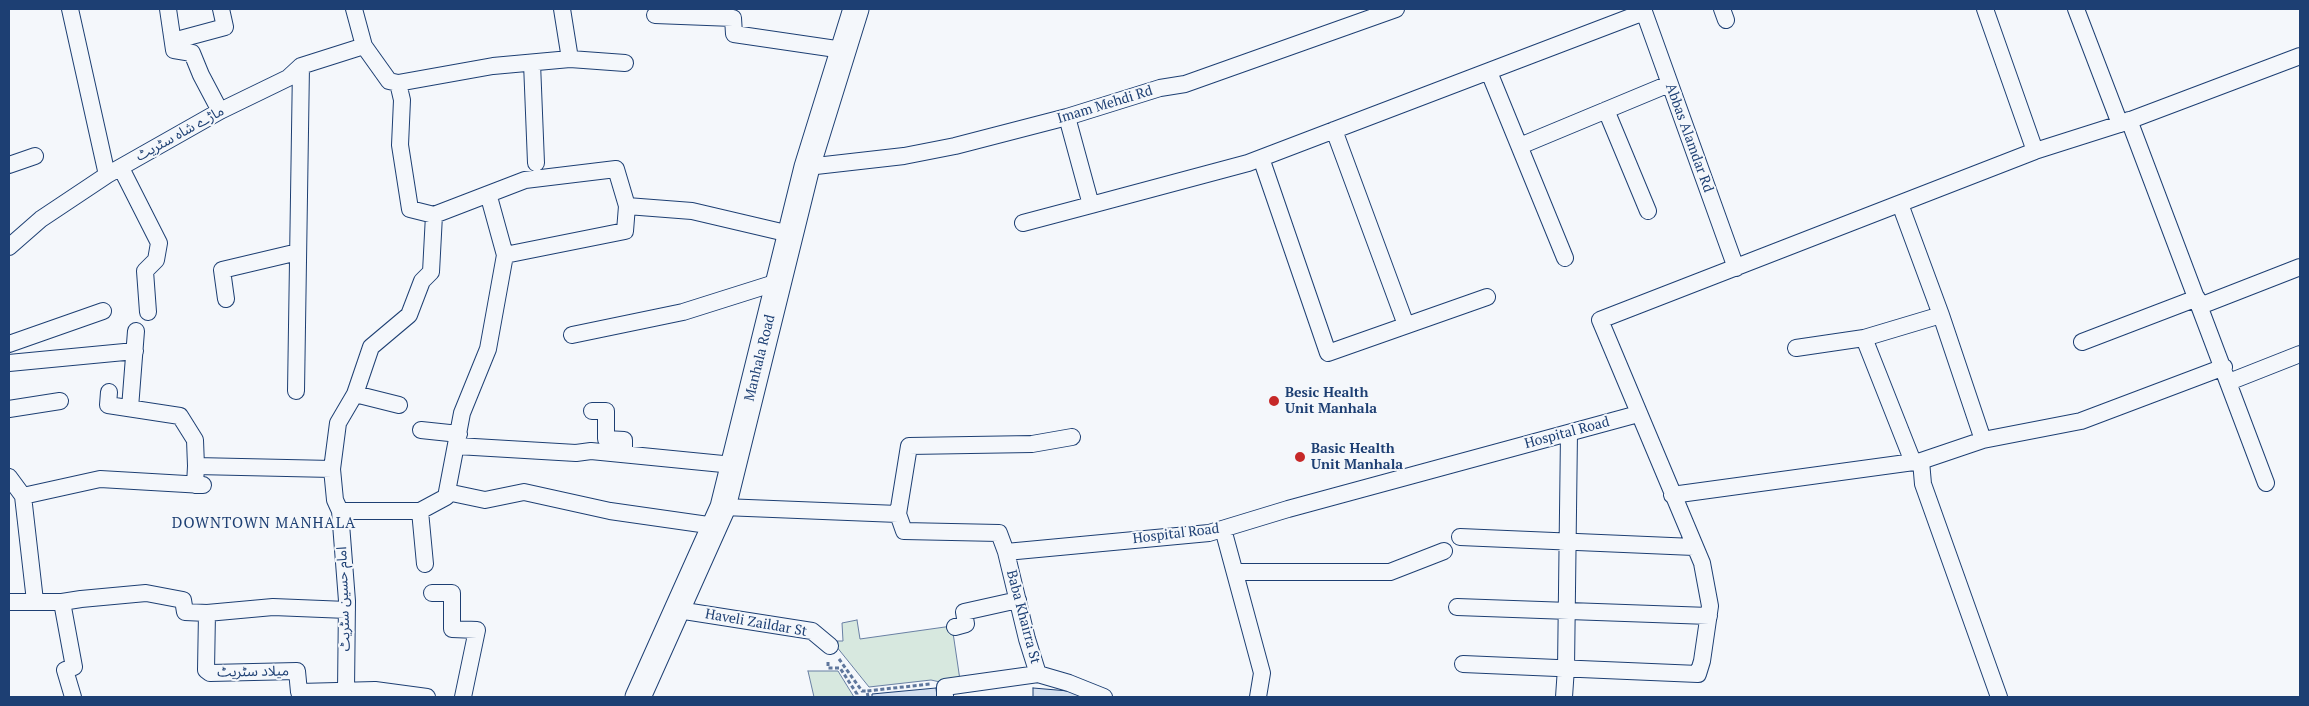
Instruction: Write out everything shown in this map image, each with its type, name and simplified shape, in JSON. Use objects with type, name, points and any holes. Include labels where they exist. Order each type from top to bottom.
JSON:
[{"type":"main road","name":"Manhala Road","points":[[638,697],[719,516],[807,167],[856,9]]},
{"type":"street","points":[[70,9],[114,171],[159,243],[156,260],[145,270],[148,312]]},
{"type":"street","points":[[168,9],[174,50],[192,53],[220,111]]},
{"type":"street","points":[[173,41],[225,27],[221,9]]},
{"type":"street","points":[[354,9],[364,46],[389,81],[398,83],[494,66],[570,59],[625,64]]},
{"type":"street","points":[[562,9],[570,59]]},
{"type":"street","name":"Imam Mehdi Rd","points":[[807,167],[904,156],[955,146],[1067,117],[1160,88],[1185,84],[1361,15],[1396,9]]},
{"type":"street","points":[[1985,9],[2035,151]]},
{"type":"street","points":[[2076,9],[2125,122],[2198,302],[2266,483]]},
{"type":"street","points":[[1023,223],[1262,158],[1489,72],[1643,10]]},
{"type":"street","name":"Abbas Alamdar Rd","points":[[1643,10],[1736,268]]},
{"type":"street","points":[[654,15],[733,18],[734,34],[843,50]]},
{"type":"street","name":"ماڑے شاہ سٹریٹ","points":[[9,247],[41,219],[114,171],[220,111],[288,78],[301,66],[364,46]]},
{"type":"street","points":[[1463,664],[1698,674],[1710,606],[1702,563],[1600,320],[2035,151],[2125,122],[2300,56]]},
{"type":"street","points":[[532,63],[536,164]]},
{"type":"street","points":[[296,391],[301,66]]},
{"type":"street","points":[[1489,72],[1565,258]]},
{"type":"street","points":[[398,83],[402,100],[400,145],[410,209],[434,215],[525,180],[616,169],[627,206],[625,231],[505,255]]},
{"type":"street","points":[[1520,146],[1669,84]]},
{"type":"street","points":[[1606,110],[1648,211]]},
{"type":"street","points":[[1067,117],[1091,205]]},
{"type":"street","points":[[1334,130],[1406,325]]},
{"type":"street","points":[[9,164],[35,156]]},
{"type":"street","points":[[1262,158],[1328,353],[1487,297]]},
{"type":"street","points":[[340,511],[420,511],[446,497],[462,413],[488,350],[505,255],[489,197]]},
{"type":"street","points":[[1900,204],[1941,315],[1983,440]]},
{"type":"street","points":[[627,206],[692,211],[790,234]]},
{"type":"street","name":"امام حسین سٹریٹ","points":[[346,690],[347,610],[340,511],[335,500],[332,469],[338,423],[355,394],[371,347],[409,315],[422,281],[430,272],[434,215]]},
{"type":"street","points":[[226,299],[222,270],[298,252]]},
{"type":"street","points":[[2082,342],[2300,267]]},
{"type":"street","points":[[572,336],[683,312],[778,282]]},
{"type":"street","points":[[9,344],[103,311]]},
{"type":"street","points":[[1796,348],[1864,338],[1941,315]]},
{"type":"street","points":[[130,408],[136,331]]},
{"type":"street","points":[[1864,338],[1917,461],[1922,484],[2000,697]]},
{"type":"street","points":[[9,364],[135,351]]},
{"type":"street","points":[[1672,495],[1917,461],[1983,440],[2081,421],[2226,374],[2300,354]]},
{"type":"street","points":[[23,496],[100,479],[199,485],[195,440],[180,416],[108,405],[109,392]]},
{"type":"street","points":[[355,394],[399,405]]},
{"type":"street","points":[[9,410],[60,401]]},
{"type":"street","points":[[592,411],[606,411],[606,438],[624,440],[624,454]]},
{"type":"street","name":"Hospital Road","points":[[1006,552],[1209,533],[1288,509],[1638,414]]},
{"type":"street","points":[[421,430],[458,440],[576,454],[591,451],[733,465]]},
{"type":"street","points":[[1564,697],[1569,433]]},
{"type":"street","points":[[1006,552],[999,533],[904,531],[898,514],[909,446],[1032,444],[1072,437]]},
{"type":"street","points":[[196,466],[332,469]]},
{"type":"street","points":[[9,477],[23,496],[35,601]]},
{"type":"street","points":[[447,492],[485,500],[524,492],[610,511],[719,516],[898,514]]},
{"type":"street","points":[[420,511],[425,564]]},
{"type":"street","points":[[1223,529],[1262,673],[1258,697]]},
{"type":"street","points":[[1460,537],[1694,547]]},
{"type":"street","points":[[1235,572],[1390,572],[1444,551]]},
{"type":"street","name":"Baba Khairra St","points":[[1006,552],[1027,638],[1038,674],[1069,683],[1104,697]]},
{"type":"street","points":[[9,602],[62,602],[146,593],[183,600],[185,612],[207,613],[273,607],[347,610]]},
{"type":"street","points":[[432,593],[452,593],[452,629],[477,630],[463,697]]},
{"type":"street","points":[[955,627],[966,624],[964,612],[1018,600]]},
{"type":"street","points":[[62,602],[74,667],[66,670],[73,697]]},
{"type":"street","points":[[1457,607],[1709,616]]},
{"type":"street","name":"Haveli Zaildar St","points":[[678,610],[812,631],[830,646]]},
{"type":"street","name":"میلاد سٹریٹ","points":[[207,613],[206,670],[210,673],[249,674],[297,671],[299,692],[375,690],[427,697]]},
{"type":"street","points":[[945,697],[945,687],[987,690],[1038,674]]},
{"type":"path","points":[[830,646],[862,691]]},
{"type":"path","points":[[830,646],[828,668],[840,668],[857,695],[862,691],[935,683]]},
{"type":"path","points":[[867,691],[868,697]]},
{"type":"shaded area","points":[[857,620],[860,639],[952,626],[960,680],[940,682],[931,680],[869,687],[832,641],[843,641],[842,623]]},
{"type":"shaded area","points":[[808,671],[838,671],[854,697],[814,697]]},
{"type":"building","points":[[936,688],[937,697],[872,697],[872,694]]},
{"type":"building","points":[[1033,688],[1080,692],[1078,697],[1033,697]]},
{"type":"place","name":"Besic Health Unit Manhala","points":[[1274,401]]},
{"type":"place","name":"Basic Health Unit Manhala","points":[[1300,457]]},
{"type":"district","name":"DOWNTOWN MANHALA","points":[[264,524]]}]
